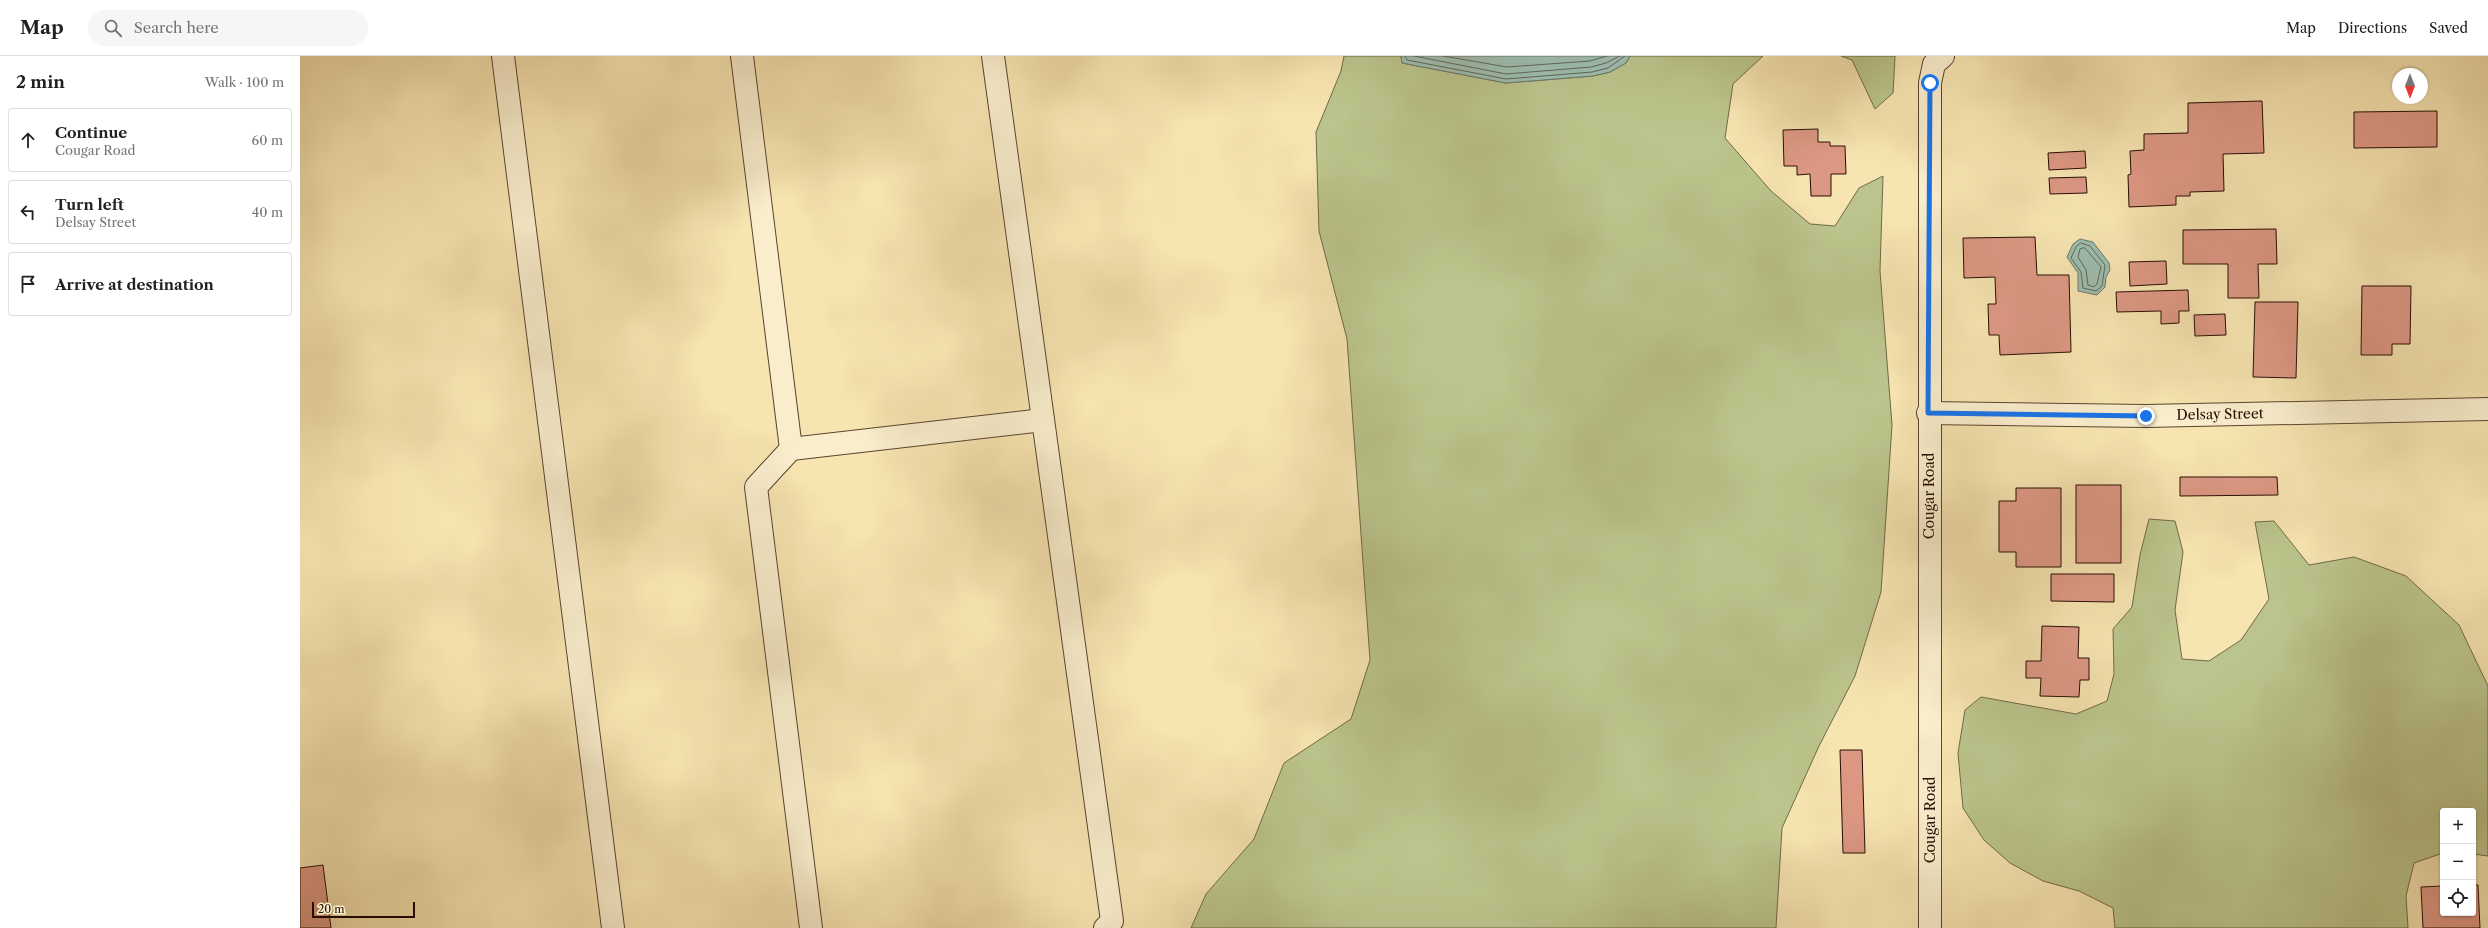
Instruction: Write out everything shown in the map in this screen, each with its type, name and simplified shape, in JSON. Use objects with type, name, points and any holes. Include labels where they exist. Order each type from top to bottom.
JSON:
[{"type":"street","points":[[503,56],[613,928]]},
{"type":"street","points":[[742,56],[791,449]]},
{"type":"street","points":[[993,56],[1112,921],[1104,928]]},
{"type":"street","name":"Cougar Road","points":[[1930,928],[1928,413],[1930,83],[1938,60]]},
{"type":"street","name":"Delsay Street","points":[[1928,413],[2146,416],[2488,409]]},
{"type":"street","points":[[811,928],[756,487],[791,449],[1043,420]]},
{"type":"green space","points":[[1344,56],[1401,56],[1402,63],[1506,83],[1593,76],[1610,72],[1626,63],[1630,56],[1763,56],[1733,84],[1725,138],[1771,191],[1810,224],[1835,226],[1859,188],[1883,176],[1880,271],[1892,425],[1881,592],[1855,676],[1819,746],[1782,828],[1776,928],[1191,928],[1206,894],[1254,839],[1284,763],[1351,719],[1370,660],[1347,339],[1319,231],[1316,132],[1341,71]]},
{"type":"green space","points":[[1841,56],[1895,56],[1893,93],[1875,109],[1852,60]]},
{"type":"green space","points":[[2149,519],[2175,521],[2183,552],[2175,610],[2182,659],[2209,661],[2241,640],[2269,599],[2255,522],[2274,521],[2309,565],[2354,557],[2406,576],[2459,625],[2488,686],[2488,856],[2476,854],[2476,808],[2440,808],[2440,854],[2414,863],[2406,896],[2408,928],[2115,928],[2113,908],[2079,891],[2043,881],[2010,863],[1984,840],[1963,808],[1958,753],[1965,710],[1981,697],[2076,714],[2107,701],[2114,674],[2113,629],[2132,607],[2140,555]]},
{"type":"water","points":[[1401,56],[1630,56],[1626,63],[1610,72],[1593,76],[1506,83],[1402,63]]},
{"type":"water","points":[[2080,239],[2093,242],[2109,263],[2110,270],[2106,277],[2105,287],[2097,295],[2078,291],[2078,273],[2067,257],[2073,244]]},
{"type":"building","points":[[2262,101],[2264,153],[2223,154],[2224,191],[2190,192],[2190,196],[2176,196],[2176,205],[2129,207],[2128,175],[2131,174],[2130,151],[2144,150],[2144,134],[2188,133],[2188,103]]},
{"type":"building","points":[[2437,111],[2437,147],[2354,148],[2354,112]]},
{"type":"building","points":[[1818,129],[1818,142],[1830,142],[1830,146],[1845,146],[1846,174],[1831,174],[1831,196],[1811,196],[1810,174],[1797,175],[1797,166],[1784,166],[1783,130]]},
{"type":"building","points":[[2085,151],[2086,168],[2049,170],[2048,153]]},
{"type":"building","points":[[2086,177],[2087,193],[2050,194],[2049,178]]},
{"type":"building","points":[[2276,229],[2277,264],[2258,264],[2259,298],[2228,298],[2228,264],[2183,264],[2183,230]]},
{"type":"building","points":[[2035,237],[2037,275],[2069,275],[2071,352],[2000,355],[1999,335],[1989,335],[1988,304],[1996,304],[1995,277],[1964,278],[1963,238]]},
{"type":"building","points":[[2166,261],[2167,284],[2130,286],[2129,262]]},
{"type":"building","points":[[2362,286],[2411,286],[2410,344],[2392,344],[2392,355],[2361,355]]},
{"type":"building","points":[[2188,290],[2189,311],[2179,311],[2179,323],[2161,324],[2161,311],[2117,312],[2116,292]]},
{"type":"building","points":[[2255,302],[2298,302],[2296,378],[2253,377]]},
{"type":"building","points":[[2225,314],[2226,335],[2195,336],[2194,315]]},
{"type":"building","points":[[2180,477],[2277,477],[2278,495],[2180,496]]},
{"type":"building","points":[[2076,485],[2121,485],[2121,563],[2076,563]]},
{"type":"building","points":[[2016,488],[2061,488],[2061,567],[2016,567],[2016,552],[1999,552],[1999,501],[2016,501]]},
{"type":"building","points":[[2051,574],[2114,574],[2114,602],[2051,601]]},
{"type":"building","points":[[2042,626],[2079,627],[2078,658],[2089,658],[2089,680],[2080,680],[2079,697],[2040,696],[2041,678],[2026,678],[2026,661],[2041,661]]},
{"type":"building","points":[[1840,750],[1862,750],[1865,853],[1843,853]]},
{"type":"building","points":[[323,865],[331,928],[300,928],[300,868]]},
{"type":"building","points":[[2476,885],[2478,885],[2480,928],[2423,928],[2421,887],[2440,886],[2440,916],[2476,916]]},
{"type":"route","points":[[1930,83],[1928,413],[2146,416]]}]
